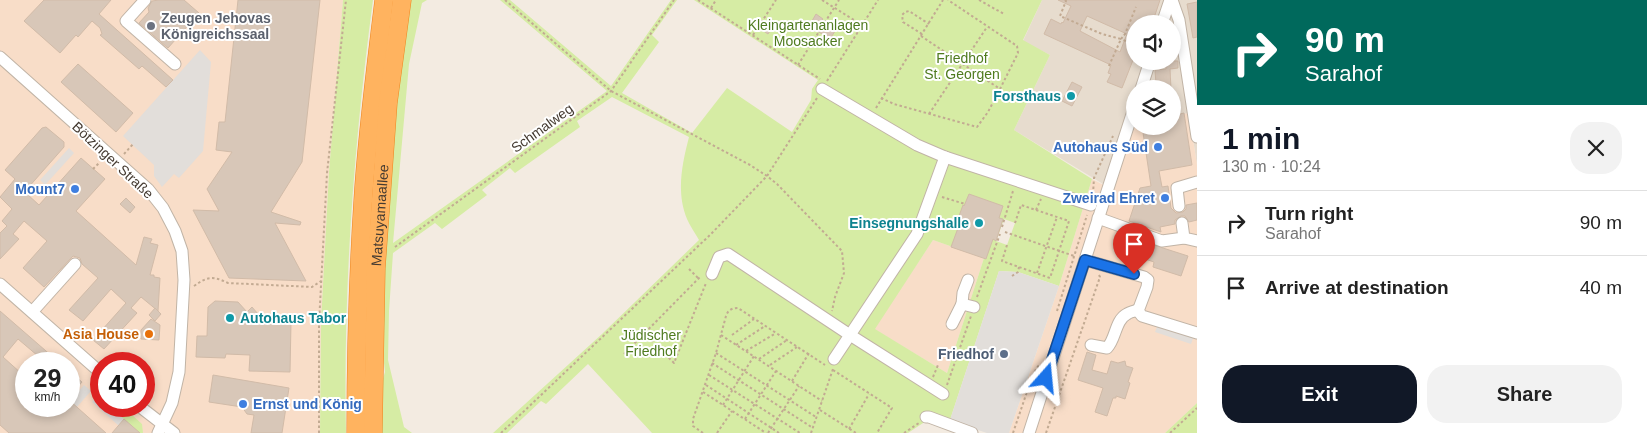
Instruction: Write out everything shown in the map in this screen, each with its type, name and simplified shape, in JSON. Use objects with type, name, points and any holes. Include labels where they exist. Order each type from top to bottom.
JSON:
[{"type":"highway","name":"Matsuyamaallee","points":[[356,433],[357,312],[363,199],[384,0]]},
{"type":"highway","name":"Matsuyamaallee","points":[[373,433],[376,268],[388,103],[402,0]]},
{"type":"street","points":[[145,0],[126,21],[175,64]]},
{"type":"street","points":[[1165,15],[1171,0]]},
{"type":"street","points":[[1171,0],[1180,20],[1197,137]]},
{"type":"street","name":"Bötzinger Straße","points":[[0,57],[148,189],[163,208],[175,231],[182,251],[184,280],[179,362],[172,403],[160,429]]},
{"type":"street","points":[[824,86],[917,145],[945,157],[1091,205]]},
{"type":"street","points":[[1029,433],[1090,262],[1098,218],[1126,132]]},
{"type":"street","points":[[831,364],[934,208],[932,194],[945,157]]},
{"type":"street","points":[[1180,206],[1177,188],[1197,182]]},
{"type":"street","points":[[1098,218],[1162,241],[1184,238],[1197,241]]},
{"type":"street","points":[[1182,223],[1184,238]]},
{"type":"street","points":[[711,274],[719,257],[728,254],[943,394]]},
{"type":"street","points":[[1090,262],[1144,277],[1148,280],[1138,310]]},
{"type":"street","points":[[32,312],[75,264]]},
{"type":"street","points":[[952,324],[962,304],[963,293],[968,280]]},
{"type":"street","points":[[0,284],[90,363]]},
{"type":"street","points":[[962,304],[974,307]]},
{"type":"street","points":[[1138,310],[1142,316],[1197,334]]},
{"type":"street","points":[[1091,345],[1106,348],[1110,344],[1120,321],[1126,314],[1138,310]]},
{"type":"street","points":[[150,417],[160,429],[174,433]]},
{"type":"street","points":[[926,418],[930,417],[972,433]]},
{"type":"path","points":[[319,433],[319,333],[327,172],[346,0]]},
{"type":"path","points":[[506,0],[611,90],[767,176],[842,251],[844,273],[835,297],[830,320]]},
{"type":"path","name":"Schmalweg","points":[[395,247],[611,90],[674,0]]},
{"type":"path","points":[[698,0],[798,65],[824,86],[878,0]]},
{"type":"path","points":[[711,8],[716,0]]},
{"type":"path","points":[[753,35],[776,0]]},
{"type":"path","points":[[822,0],[862,26]]},
{"type":"path","points":[[798,65],[839,0]]},
{"type":"path","points":[[875,110],[943,0]]},
{"type":"path","points":[[881,98],[894,104],[977,126],[988,112],[1019,51],[1015,44],[948,0]]},
{"type":"path","points":[[979,0],[1004,14]]},
{"type":"path","points":[[1065,0],[1060,16],[1102,34],[1126,40]]},
{"type":"path","points":[[1108,68],[1136,7]]},
{"type":"path","points":[[929,24],[909,11],[902,14],[902,22],[963,66],[1000,89]]},
{"type":"path","points":[[929,114],[963,66],[987,26]]},
{"type":"path","points":[[501,433],[711,234],[767,176],[812,106]]},
{"type":"path","points":[[1055,317],[1073,256],[1091,205],[1094,178],[1116,131]]},
{"type":"path","points":[[124,154],[134,143]]},
{"type":"path","points":[[93,169],[100,162]]},
{"type":"path","points":[[1002,227],[1016,180]]},
{"type":"path","points":[[932,194],[965,204]]},
{"type":"path","points":[[1007,245],[1002,261],[1050,278],[1069,221],[1021,204],[1015,223]]},
{"type":"path","points":[[1037,273],[1057,217]]},
{"type":"path","points":[[1005,232],[1090,262],[1100,277],[1046,433]]},
{"type":"path","points":[[1012,276],[1018,272],[1020,267]]},
{"type":"path","points":[[689,269],[699,279]]},
{"type":"path","points":[[624,354],[644,333],[699,279],[704,271],[711,274],[674,363],[644,333]]},
{"type":"path","points":[[193,286],[204,278],[223,279],[228,283],[312,287],[321,281]]},
{"type":"path","points":[[703,433],[693,426],[693,419],[709,375],[728,311],[738,308],[797,347],[831,364],[869,394],[892,408],[877,433]]},
{"type":"path","points":[[732,335],[754,319]]},
{"type":"path","points":[[736,345],[765,326]]},
{"type":"path","points":[[746,352],[776,333]]},
{"type":"path","points":[[721,335],[822,401]]},
{"type":"path","points":[[759,359],[787,340]]},
{"type":"path","points":[[769,366],[797,347]]},
{"type":"path","points":[[716,353],[745,370],[816,418]]},
{"type":"path","points":[[792,381],[809,353]]},
{"type":"path","points":[[723,405],[754,356]]},
{"type":"path","points":[[1013,433],[1033,374],[1042,362]]},
{"type":"path","points":[[712,363],[813,428]]},
{"type":"path","points":[[811,433],[822,401],[831,364]]},
{"type":"path","points":[[745,419],[776,371]]},
{"type":"path","points":[[709,375],[800,433]]},
{"type":"path","points":[[705,385],[779,433]]},
{"type":"path","points":[[702,392],[767,433],[799,386]]},
{"type":"path","points":[[849,429],[869,394]]},
{"type":"path","points":[[1170,433],[1197,408]]},
{"type":"path","points":[[819,409],[856,433]]},
{"type":"path","points":[[717,433],[732,411]]},
{"type":"path","points":[[904,433],[926,418]]},
{"type":"shaded area","points":[[0,0],[343,0],[329,172],[321,323],[320,433],[0,433]]},
{"type":"shaded area","points":[[1042,0],[1197,0],[1197,165],[1189,113],[1181,114],[1181,80],[1126,80],[1126,135],[1131,135],[1113,190],[1014,130],[1050,55],[1023,41]]},
{"type":"shaded area","points":[[200,50],[211,62],[203,151],[179,178],[174,174],[162,187],[154,176],[154,165],[123,136]]},
{"type":"shaded area","points":[[1189,113],[1197,165],[1197,403],[1165,433],[1009,433],[1059,286],[1092,179],[1113,190],[1131,135],[1181,135],[1181,114]]},
{"type":"shaded area","name":"Mount7","points":[[69,148],[74,153],[45,185],[40,180]]},
{"type":"shaded area","points":[[933,240],[984,258],[947,373],[874,329]]},
{"type":"shaded area","name":"Friedhof","points":[[999,271],[1018,272],[1059,286],[1009,433],[987,433],[963,425],[949,423]]},
{"type":"shaded area","points":[[1159,322],[1195,333],[1191,344],[1155,332]]},
{"type":"shaded area","points":[[84,385],[90,392],[80,404],[80,390]]},
{"type":"shaded area","points":[[109,417],[122,417],[124,419],[119,426]]},
{"type":"green space","points":[[343,0],[373,0],[360,107],[351,216],[346,325],[346,433],[320,433],[321,323],[329,172]]},
{"type":"green space","points":[[411,0],[427,0],[422,3],[409,64],[393,243],[607,91],[500,0],[510,0],[611,86],[671,0],[677,0],[652,35],[659,42],[622,93],[692,133],[727,88],[792,132],[811,100],[812,89],[818,80],[694,0],[1042,0],[1023,40],[1050,55],[1014,130],[1092,179],[1059,286],[1018,272],[999,271],[949,423],[926,421],[908,433],[652,433],[588,364],[546,404],[541,401],[507,433],[493,433],[602,334],[699,240],[687,219],[681,189],[682,168],[689,137],[612,97],[577,121],[580,127],[515,173],[510,168],[482,190],[487,195],[442,229],[435,223],[393,253],[388,360],[404,427],[412,433],[380,433],[378,394],[385,372],[383,354],[384,265],[390,169],[404,35]],"holes":[[[1004,219],[1015,223],[1007,245],[996,241]],[[933,240],[984,258],[947,373],[875,329]]]},
{"type":"green space","points":[[1197,403],[1197,433],[1165,433]]},
{"type":"green space","points":[[121,417],[134,417],[142,424],[143,433],[135,433],[137,431]]},
{"type":"building","points":[[44,0],[111,0],[99,14],[173,80],[166,87],[142,66],[139,69],[100,35],[102,34],[100,28],[92,21],[60,53],[24,21]]},
{"type":"building","name":"Zeugen Jehovas Königreichssaal","points":[[184,0],[199,13],[168,48],[139,23],[149,12],[148,8],[152,1]]},
{"type":"building","points":[[238,0],[320,0],[302,162],[271,212],[301,222],[300,225],[275,223],[306,281],[229,278],[193,210],[219,211],[207,189],[232,152],[216,150],[219,122],[225,122]]},
{"type":"building","points":[[1058,0],[1160,0],[1155,15],[1126,15],[1126,34],[1087,16],[1080,31],[1120,52],[1126,37],[1126,70],[1129,70],[1122,88],[1107,82],[1111,74],[1108,73],[1111,65],[1044,34],[1051,19],[1061,24],[1071,6]]},
{"type":"building","points":[[1197,2],[1197,37],[1193,38],[1187,4]]},
{"type":"building","points":[[816,14],[822,20],[837,28],[830,39],[809,26]]},
{"type":"building","points":[[769,18],[776,22],[768,34],[762,30]]},
{"type":"building","points":[[78,64],[133,113],[116,132],[61,82]]},
{"type":"building","points":[[1155,70],[1170,70],[1171,80],[1156,80]]},
{"type":"building","name":"Forsthaus","points":[[1072,82],[1082,87],[1072,106],[1062,101]]},
{"type":"building","points":[[1184,113],[1192,165],[1159,171],[1162,187],[1168,186],[1171,208],[1176,213],[1183,212],[1186,209],[1186,205],[1197,203],[1197,220],[1189,222],[1185,216],[1181,216],[1175,220],[1175,224],[1160,227],[1161,232],[1129,221],[1140,188],[1151,186],[1143,135],[1181,135],[1181,114]]},
{"type":"building","points":[[46,127],[64,142],[64,147],[27,189],[29,191],[27,194],[39,205],[81,158],[105,179],[76,211],[136,265],[144,237],[152,239],[150,243],[158,245],[150,275],[160,278],[158,311],[141,297],[131,308],[137,313],[104,349],[93,340],[126,303],[111,289],[83,321],[69,310],[98,278],[82,264],[80,258],[73,256],[44,287],[23,268],[47,241],[24,221],[13,234],[19,239],[0,259],[0,233],[7,226],[2,221],[12,209],[0,197],[15,179],[5,170],[42,128]]},
{"type":"building","name":"Einsegnungshalle","points":[[969,194],[1003,206],[999,218],[1003,219],[996,241],[993,239],[986,259],[951,247],[958,228],[955,227]]},
{"type":"building","points":[[126,198],[135,207],[130,213],[120,204]]},
{"type":"building","points":[[1141,241],[1188,256],[1181,276],[1153,267],[1154,262],[1136,256]]},
{"type":"building","points":[[215,301],[238,302],[247,312],[252,307],[264,321],[291,322],[290,372],[249,371],[250,355],[226,354],[225,358],[196,357],[197,336],[207,336],[208,307]]},
{"type":"building","points":[[155,308],[161,314],[155,321],[149,315]]},
{"type":"building","points":[[0,311],[47,352],[33,352],[18,339],[3,357],[15,368],[15,417],[80,417],[80,410],[106,433],[9,433],[0,425]]},
{"type":"building","points":[[151,319],[160,325],[159,340],[141,339],[141,330]]},
{"type":"building","points":[[1087,352],[1096,355],[1092,370],[1107,374],[1111,361],[1118,363],[1125,361],[1126,366],[1133,368],[1125,399],[1116,396],[1116,398],[1113,398],[1107,416],[1095,412],[1103,388],[1078,380]]},
{"type":"building","points":[[213,375],[289,388],[282,433],[251,433],[254,415],[247,414],[242,407],[209,402]]},
{"type":"building","points":[[124,419],[140,433],[112,433]]},
{"type":"place","name":"Zeugen Jehovas Königreichssaal","points":[[151,26]]},
{"type":"place","name":"Forsthaus","points":[[1071,96]]},
{"type":"place","name":"Autohaus Süd","points":[[1158,147]]},
{"type":"place","name":"Mount7","points":[[75,189]]},
{"type":"place","name":"Zweirad Ehret","points":[[1165,198]]},
{"type":"place","name":"Einsegnungshalle","points":[[979,223]]},
{"type":"place","name":"Autohaus Tabor","points":[[230,318]]},
{"type":"place","name":"Asia House","points":[[149,334]]},
{"type":"place","name":"Friedhof","points":[[1004,354]]},
{"type":"place","name":"Ernst und König","points":[[243,404]]},
{"type":"route","points":[[1046,378],[1085,260],[1134,274]]},
{"type":"park label","name":"Kleingartenanlagen Moosacker","points":[[808,33]]},
{"type":"park label","name":"Friedhof St. Georgen","points":[[962,66]]},
{"type":"park label","name":"Jüdischer Friedhof","points":[[651,344]]}]
